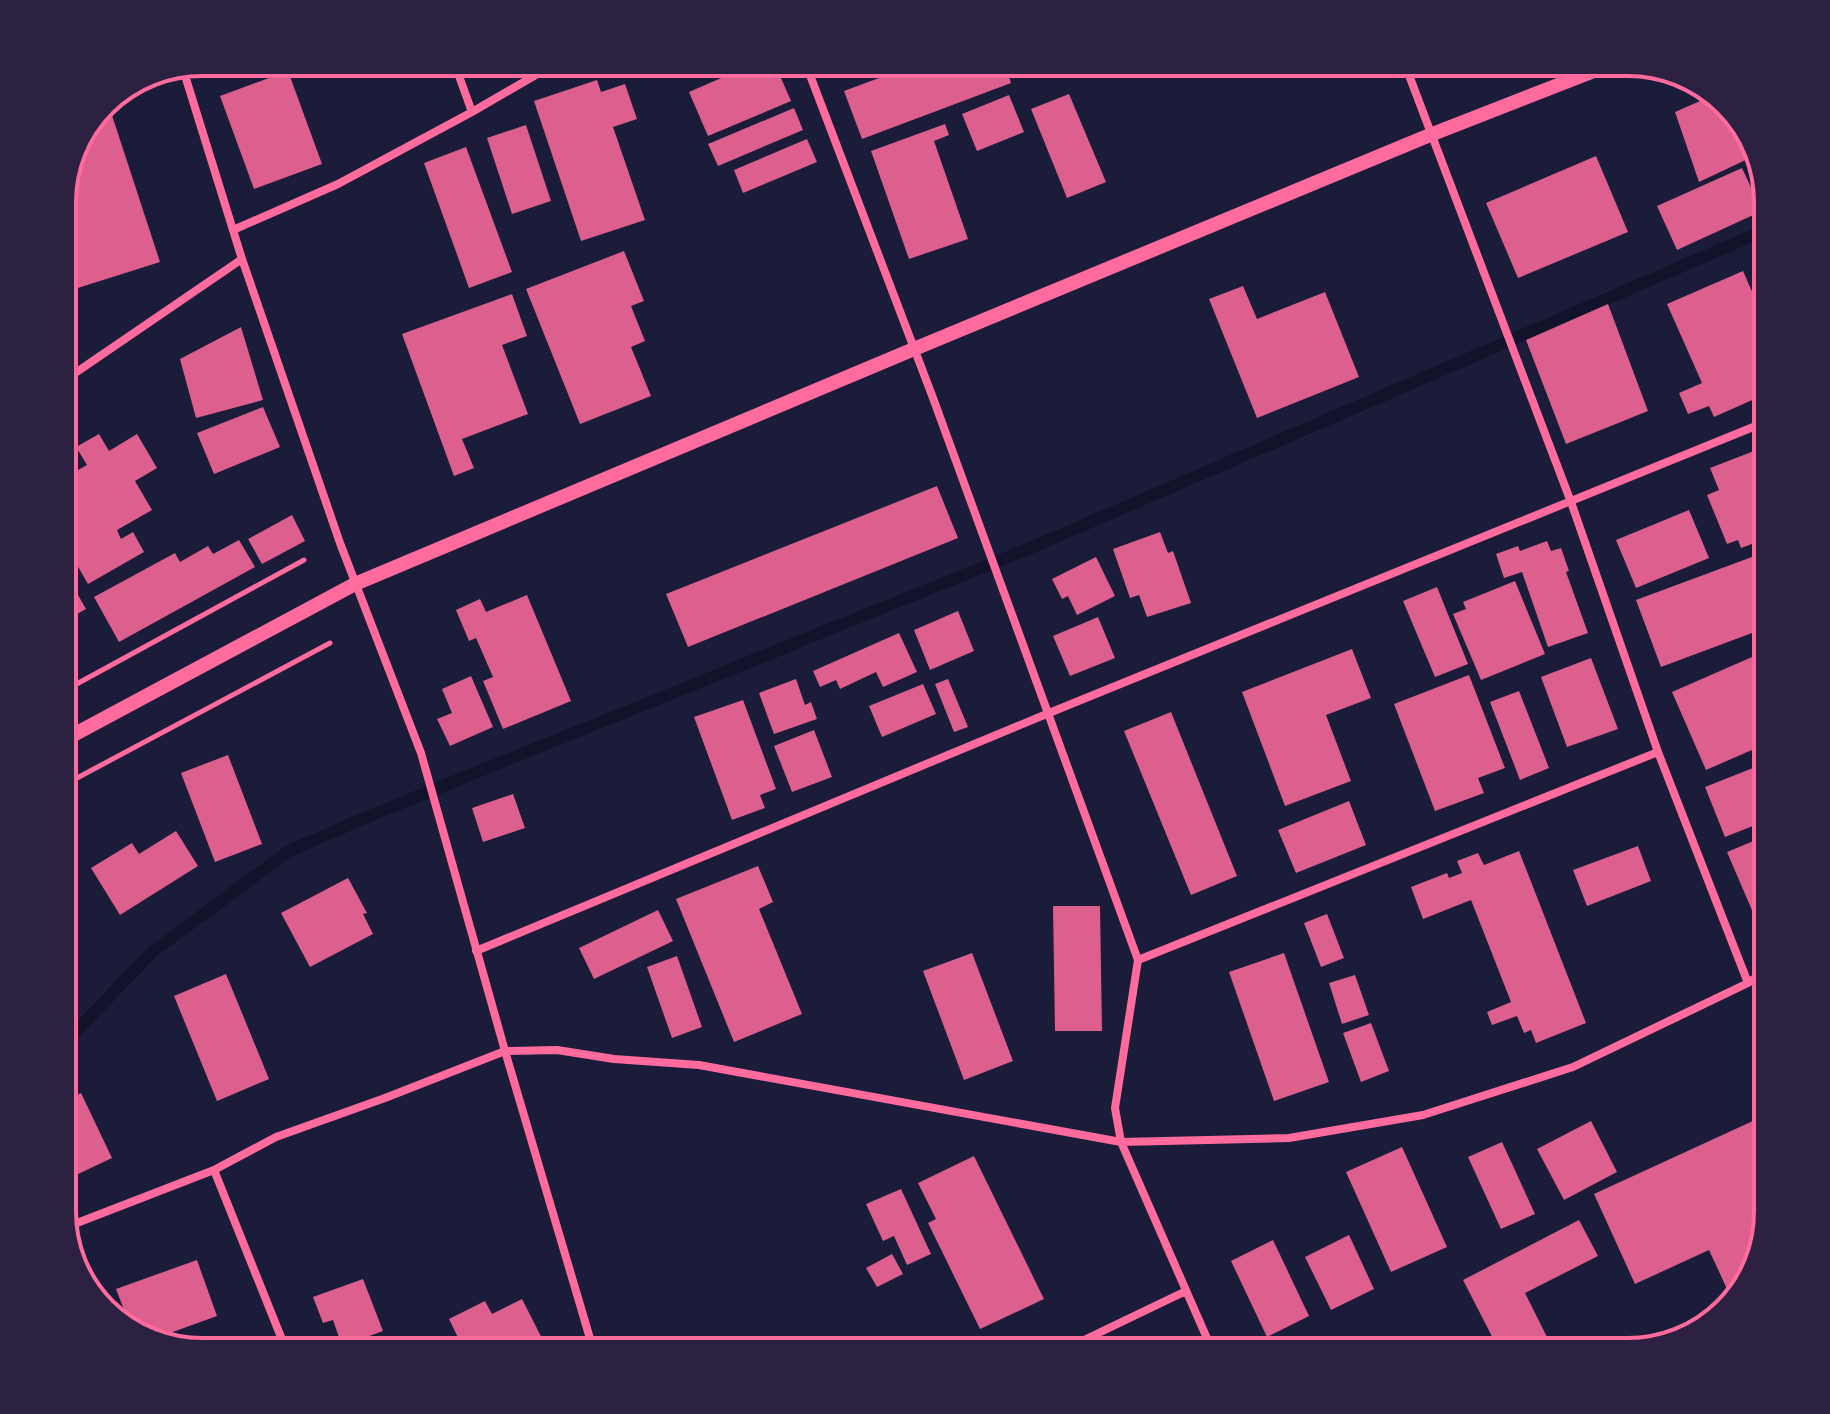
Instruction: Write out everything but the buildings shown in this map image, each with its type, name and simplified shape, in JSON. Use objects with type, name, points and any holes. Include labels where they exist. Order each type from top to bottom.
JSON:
[{"type":"street","points":[[459,76],[472,112]]},
{"type":"street","points":[[233,230],[338,184],[534,76]]},
{"type":"street","points":[[810,76],[1138,960],[1115,1108],[1121,1142],[1207,1338]]},
{"type":"street","points":[[1409,76],[1571,502],[1658,752],[1748,983]]},
{"type":"street","points":[[76,733],[355,584],[1430,135],[1581,76]]},
{"type":"street","points":[[186,77],[242,259],[355,584],[421,753],[590,1338]]},
{"type":"street","points":[[76,372],[242,259]]},
{"type":"street","points":[[476,951],[1049,713],[1754,427]]},
{"type":"street","points":[[1138,960],[1658,752]]},
{"type":"street","points":[[77,1223],[214,1170],[276,1137],[505,1051],[557,1050],[614,1059],[699,1065],[1121,1142],[1289,1138],[1423,1115],[1573,1067],[1754,979]]},
{"type":"street","points":[[214,1170],[281,1338]]},
{"type":"street","points":[[1088,1338],[1186,1291]]},
{"type":"path","points":[[76,684],[304,560]]},
{"type":"path","points":[[76,779],[330,643]]},
{"type":"waterway","points":[[76,1031],[151,953],[289,851],[1035,546],[1754,235]]}]
